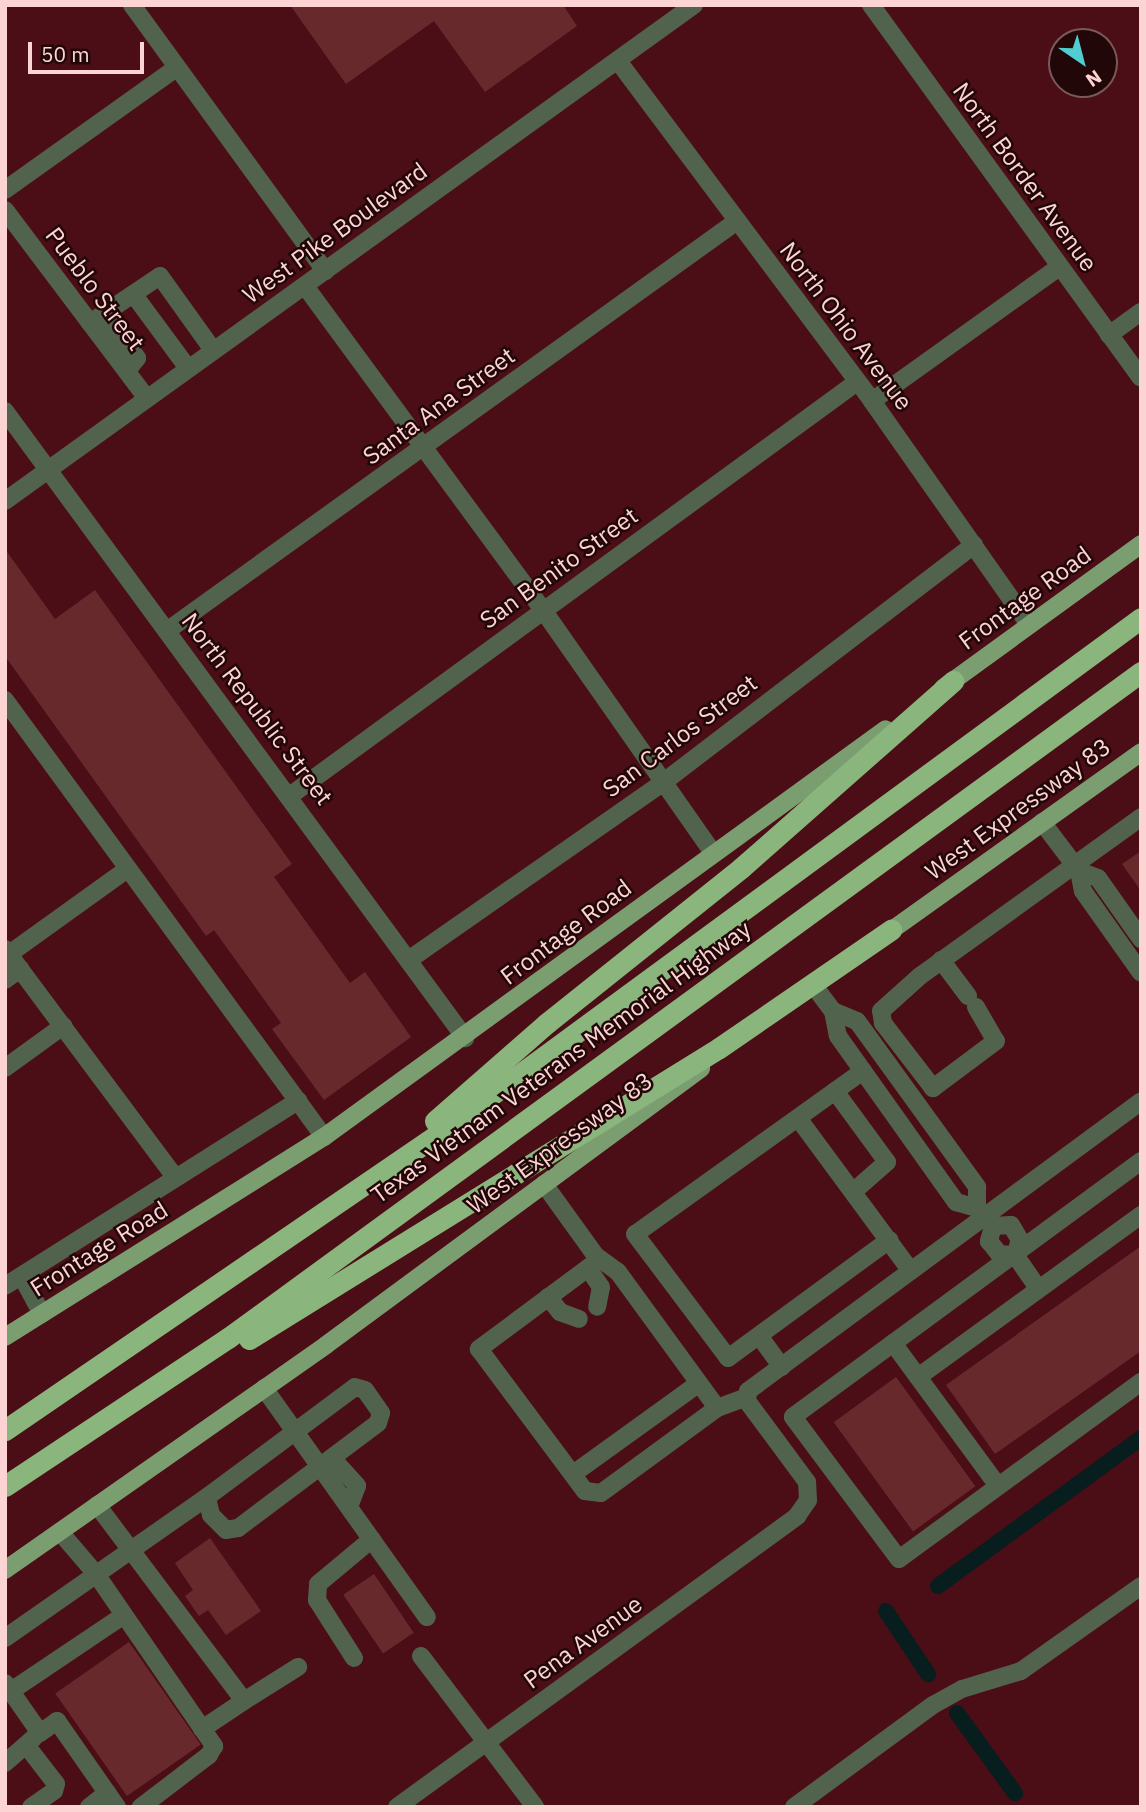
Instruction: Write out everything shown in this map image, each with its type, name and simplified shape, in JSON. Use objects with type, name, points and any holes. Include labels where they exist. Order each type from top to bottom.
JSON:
[{"type":"highway","name":"Texas Vietnam Veterans Memorial Highway","points":[[5,1430],[354,1191],[1141,618]]},
{"type":"highway","name":"Texas Vietnam Veterans Memorial Highway","points":[[5,1487],[228,1338],[1141,672]]},
{"type":"highway","points":[[354,1191],[548,1023],[741,868],[953,681]]},
{"type":"highway","points":[[5,1487],[719,1048],[891,930]]},
{"type":"main road","name":"Frontage Road","points":[[5,1337],[324,1137],[465,1038],[713,853],[1141,544]]},
{"type":"main road","name":"West Expressway 83","points":[[5,1570],[264,1388],[891,930],[1141,752]]},
{"type":"street","points":[[132,5],[324,271]]},
{"type":"street","name":"West Pike Boulevard","points":[[5,501],[694,5]]},
{"type":"street","name":"North Border Avenue","points":[[871,5],[1141,378]]},
{"type":"street","name":"North Ohio Avenue","points":[[618,61],[872,401],[1029,624]]},
{"type":"street","points":[[5,191],[176,68]]},
{"type":"street","name":"Pueblo Street","points":[[5,210],[98,318],[127,371],[146,397]]},
{"type":"street","name":"Santa Ana Street","points":[[168,630],[737,221]]},
{"type":"street","points":[[872,401],[1059,267]]},
{"type":"street","points":[[98,318],[159,276],[213,350]]},
{"type":"street","points":[[305,286],[542,610],[713,853]]},
{"type":"street","points":[[134,295],[187,368]]},
{"type":"street","points":[[1109,335],[1141,312]]},
{"type":"street","name":"San Benito Street","points":[[291,795],[857,382]]},
{"type":"street","name":"North Republic Street","points":[[5,411],[291,795],[465,1038]]},
{"type":"street","name":"San Carlos Street","points":[[410,959],[664,781],[974,545]]},
{"type":"street","points":[[5,700],[324,1137]]},
{"type":"street","points":[[933,1088],[883,1023],[881,1011],[941,960],[1077,868],[1141,817]]},
{"type":"street","points":[[1042,822],[1077,868],[1083,891],[1141,973]]},
{"type":"street","points":[[1077,868],[1098,878],[1141,939]]},
{"type":"street","points":[[5,979],[10,957],[127,870]]},
{"type":"street","points":[[10,957],[175,1177]]},
{"type":"street","points":[[895,1116],[996,1041],[972,1001],[941,960]]},
{"type":"street","points":[[814,986],[833,1011],[838,1036],[956,1202],[985,1217]]},
{"type":"street","points":[[833,1011],[857,1021],[977,1186],[989,1241],[999,1254],[1015,1255]]},
{"type":"street","points":[[5,1068],[63,1026]]},
{"type":"street","points":[[863,1071],[635,1234],[722,1356],[734,1356],[889,1240]]},
{"type":"street","points":[[835,1091],[887,1163],[853,1192]]},
{"type":"street","points":[[5,1286],[298,1101]]},
{"type":"street","points":[[806,1438],[785,1452],[747,1397],[748,1391],[1141,1101]]},
{"type":"street","points":[[798,1118],[911,1271]]},
{"type":"street","points":[[1141,1161],[796,1412],[793,1418],[899,1559],[1141,1382]]},
{"type":"street","points":[[544,1184],[594,1264],[601,1287],[597,1307]]},
{"type":"street","points":[[918,1377],[1141,1215]]},
{"type":"street","points":[[1015,1255],[1038,1288]]},
{"type":"street","points":[[594,1264],[479,1349],[585,1491],[601,1493],[717,1408],[747,1397]]},
{"type":"street","points":[[594,1264],[618,1272],[717,1408]]},
{"type":"street","points":[[22,1277],[42,1314]]},
{"type":"street","points":[[548,1297],[560,1311],[579,1320]]},
{"type":"street","points":[[760,1336],[782,1367]]},
{"type":"street","points":[[893,1343],[998,1486]]},
{"type":"street","points":[[573,1474],[698,1383]]},
{"type":"street","points":[[5,1637],[207,1497],[355,1387],[365,1390],[381,1413],[378,1423],[327,1464],[238,1528],[226,1530],[211,1515],[207,1497]]},
{"type":"street","points":[[264,1388],[294,1430],[327,1464],[349,1507],[427,1616]]},
{"type":"street","name":"Pena Avenue","points":[[397,1807],[797,1516],[810,1492],[785,1452]]},
{"type":"street","points":[[97,1505],[129,1552],[244,1701]]},
{"type":"street","points":[[60,1532],[96,1574],[214,1746],[209,1755],[141,1807]]},
{"type":"street","points":[[354,1658],[317,1600],[317,1584],[372,1539]]},
{"type":"street","points":[[794,1807],[933,1705],[962,1689],[1021,1671],[1141,1587]]},
{"type":"street","points":[[31,1807],[54,1790],[55,1783],[8,1687],[124,1615]]},
{"type":"street","points":[[421,1656],[489,1741],[535,1807]]},
{"type":"street","points":[[202,1729],[298,1667]]},
{"type":"street","points":[[5,1763],[57,1721],[112,1800],[89,1807]]},
{"type":"building","points":[[290,5],[563,5],[577,26],[485,92],[434,21],[346,84]]},
{"type":"building","points":[[5,549],[55,619],[95,590],[292,864],[274,877],[350,983],[365,972],[411,1037],[324,1100],[272,1029],[281,1023],[214,930],[206,936],[5,656]]},
{"type":"building","points":[[1141,851],[1141,891],[1122,864]]},
{"type":"building","points":[[1141,1246],[1141,1351],[995,1454],[946,1385]]},
{"type":"building","points":[[896,1377],[975,1486],[913,1531],[834,1422]]},
{"type":"building","points":[[210,1538],[261,1611],[226,1635],[208,1610],[199,1616],[185,1596],[193,1590],[175,1563]]},
{"type":"building","points":[[374,1574],[414,1633],[383,1654],[343,1595]]},
{"type":"building","points":[[129,1642],[201,1744],[127,1796],[55,1694]]},
{"type":"waterway","points":[[938,1586],[1141,1438]]},
{"type":"waterway","points":[[886,1611],[928,1674]]},
{"type":"waterway","points":[[957,1713],[1015,1793]]}]
